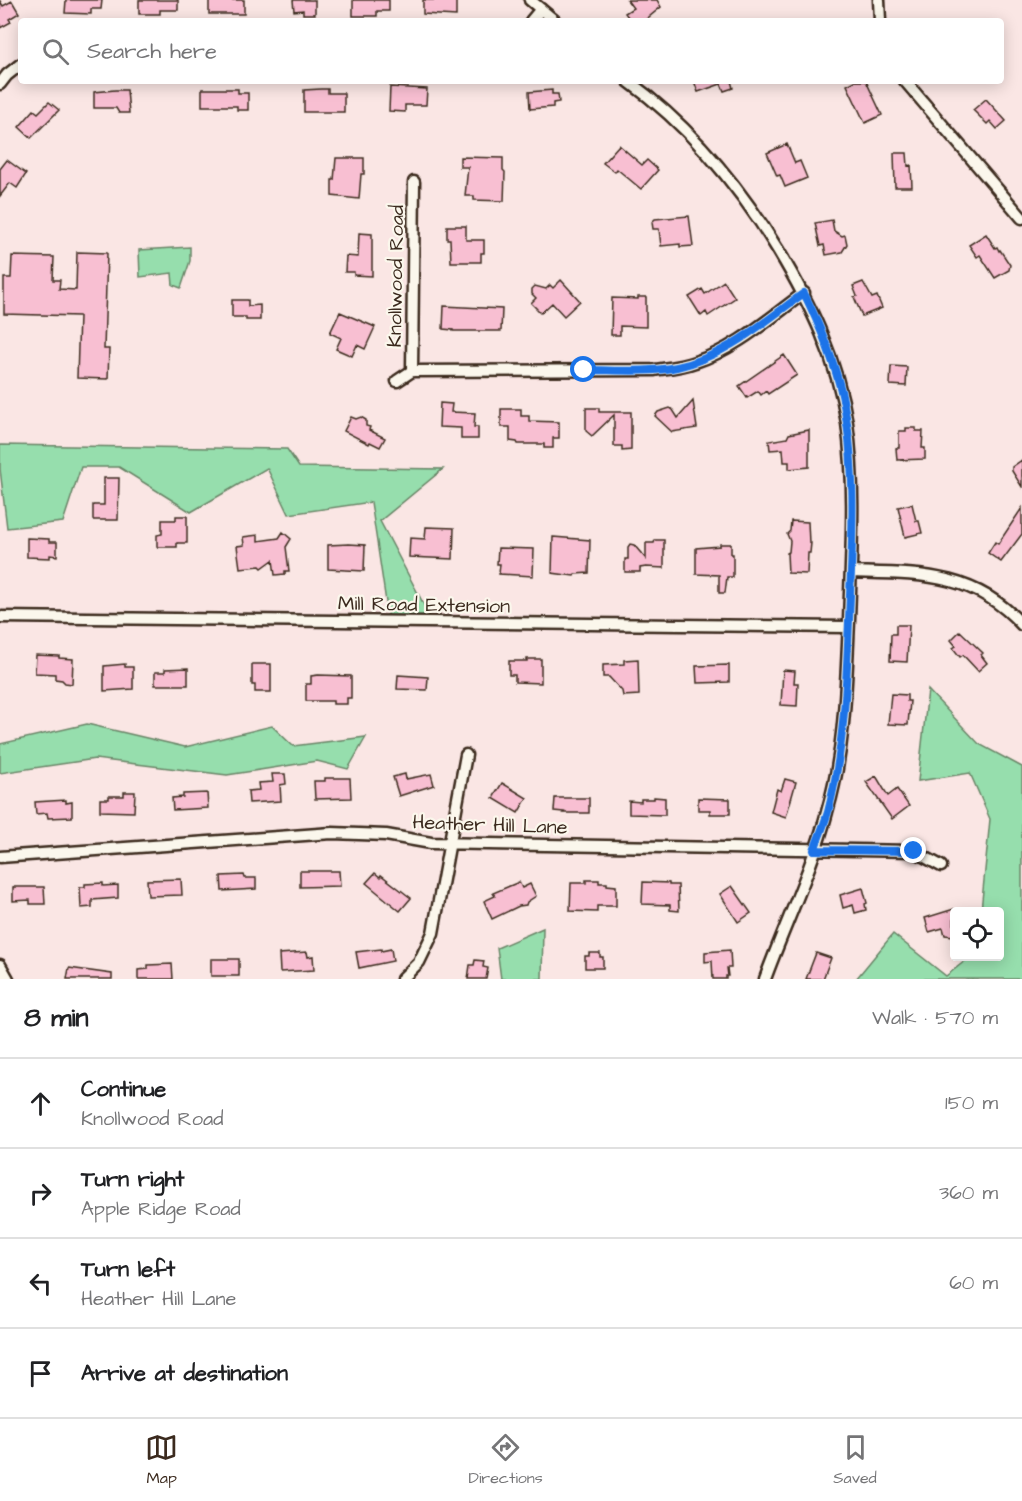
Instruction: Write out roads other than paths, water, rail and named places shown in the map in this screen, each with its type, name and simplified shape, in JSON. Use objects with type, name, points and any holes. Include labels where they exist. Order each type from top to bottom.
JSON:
[{"type":"street","points":[[530,0],[552,18]]},
{"type":"street","points":[[879,0],[880,18]]},
{"type":"street","points":[[534,18],[541,9]]},
{"type":"street","points":[[0,84],[18,66]]},
{"type":"street","points":[[632,84],[664,110],[714,159],[756,215],[804,293],[827,344],[840,388],[847,424],[852,506],[851,572],[839,756],[828,812],[765,979]]},
{"type":"street","points":[[908,84],[1022,218]]},
{"type":"street","name":"Knollwood Road","points":[[412,371],[414,182]]},
{"type":"street","name":"Knollwood Road","points":[[397,381],[412,371],[675,368],[728,347],[804,293]]},
{"type":"street","points":[[851,572],[918,574],[947,579],[983,594],[1020,619]]},
{"type":"street","name":"Mill Road Extension","points":[[0,617],[848,627]]},
{"type":"street","points":[[402,979],[419,962],[433,933],[466,755]]},
{"type":"street","name":"Heather Hill Lane","points":[[0,857],[358,833],[431,843],[914,851],[941,866]]},
{"type":"street","points":[[0,964],[8,979]]}]
